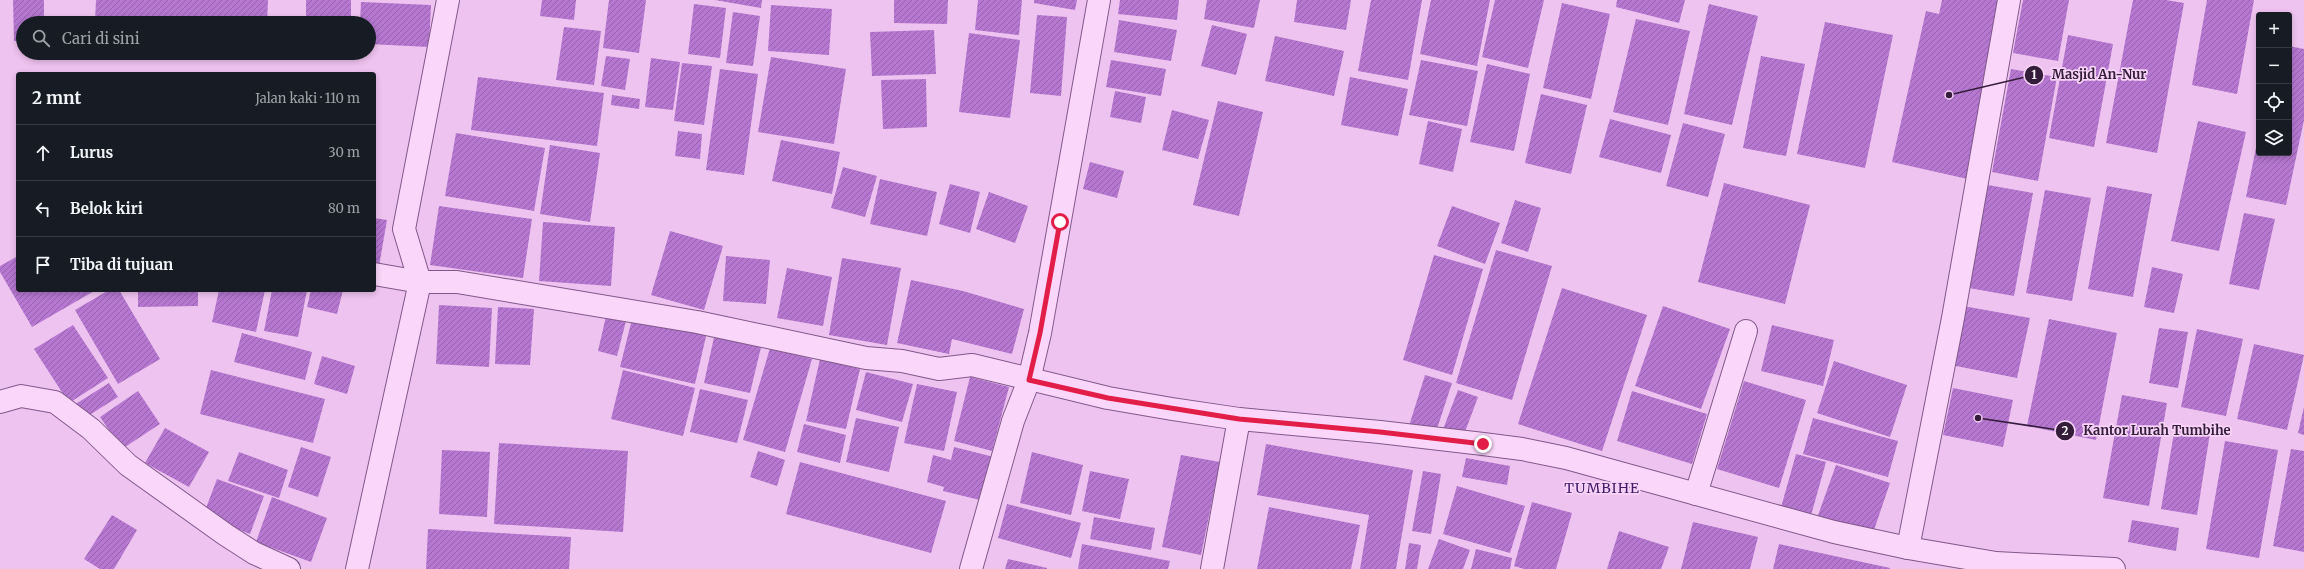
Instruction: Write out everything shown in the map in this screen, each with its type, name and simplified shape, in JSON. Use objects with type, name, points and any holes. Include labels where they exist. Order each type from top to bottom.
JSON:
[{"type":"street","points":[[357,569],[420,282],[404,229],[448,0]]},
{"type":"street","points":[[971,569],[1013,421],[1029,380],[1052,276],[1099,0]]},
{"type":"street","points":[[1908,548],[1953,318],[2009,0]]},
{"type":"street","points":[[376,274],[420,282],[456,282],[697,322],[866,358],[902,361],[939,369],[972,366],[1108,398],[1239,419],[1380,432],[1522,449],[1566,458],[1834,532],[1908,548],[1996,563],[2114,569]]},
{"type":"street","points":[[1696,494],[1746,331]]},
{"type":"street","points":[[0,402],[21,396],[55,402],[91,429],[128,465],[220,531],[254,553],[289,569]]},
{"type":"street","points":[[1212,569],[1239,419]]},
{"type":"building","points":[[13,0],[44,0],[44,16],[16,16],[16,41],[14,41]]},
{"type":"building","points":[[96,0],[268,0],[267,16],[95,16]]},
{"type":"building","points":[[306,0],[351,0],[351,16],[306,16]]},
{"type":"building","points":[[542,0],[576,0],[574,20],[540,16]]},
{"type":"building","points":[[609,0],[646,0],[639,53],[603,48]]},
{"type":"building","points":[[715,0],[762,0],[761,8]]},
{"type":"building","points":[[894,0],[948,0],[947,24],[894,23]]},
{"type":"building","points":[[978,0],[1022,0],[1019,35],[975,30]]},
{"type":"building","points":[[1034,0],[1077,0],[1075,10],[1034,3]]},
{"type":"building","points":[[1120,0],[1179,0],[1177,20],[1118,14]]},
{"type":"building","points":[[1207,0],[1260,0],[1254,28],[1204,19]]},
{"type":"building","points":[[1297,0],[1351,0],[1346,30],[1294,22]]},
{"type":"building","points":[[1371,0],[1422,0],[1408,80],[1358,71]]},
{"type":"building","points":[[1431,0],[1490,0],[1477,66],[1420,54]]},
{"type":"building","points":[[1495,0],[1544,0],[1528,68],[1482,57]]},
{"type":"building","points":[[1617,0],[1685,0],[1679,23],[1616,7]]},
{"type":"building","points":[[1942,0],[2009,0],[1972,180],[1892,162],[1926,11],[1939,14]]},
{"type":"building","points":[[2023,0],[2069,0],[2058,61],[2013,53]]},
{"type":"building","points":[[2133,0],[2166,0],[2184,3],[2157,153],[2106,143]]},
{"type":"building","points":[[2207,0],[2254,0],[2237,94],[2192,85]]},
{"type":"building","points":[[361,2],[431,5],[429,47],[376,44],[376,16],[360,16]]},
{"type":"building","points":[[1562,3],[1610,14],[1591,99],[1543,88]]},
{"type":"building","points":[[694,4],[726,8],[720,58],[688,54]]},
{"type":"building","points":[[1709,4],[1758,16],[1732,125],[1684,114]]},
{"type":"building","points":[[771,5],[832,9],[829,55],[768,51]]},
{"type":"building","points":[[733,12],[760,16],[753,66],[726,63]]},
{"type":"building","points":[[1037,15],[1067,17],[1061,96],[1030,93]]},
{"type":"building","points":[[1636,19],[1690,31],[1668,125],[1613,112]]},
{"type":"building","points":[[1119,20],[1177,30],[1171,61],[1114,52]]},
{"type":"building","points":[[1825,22],[1893,35],[1865,168],[1797,154]]},
{"type":"building","points":[[1212,25],[1247,34],[1236,75],[1201,66]]},
{"type":"building","points":[[564,27],[601,31],[594,85],[556,80]]},
{"type":"building","points":[[934,30],[936,74],[872,76],[870,32]]},
{"type":"building","points":[[969,33],[1020,40],[1010,118],[959,112]]},
{"type":"building","points":[[2068,35],[2113,44],[2094,147],[2049,138]]},
{"type":"building","points":[[1275,36],[1344,51],[1334,96],[1265,81]]},
{"type":"building","points":[[2292,47],[2304,49],[2304,120],[2286,205],[2246,197],[2256,148],[2256,156],[2292,156]]},
{"type":"building","points":[[606,56],[630,59],[625,90],[601,86]]},
{"type":"building","points":[[1761,56],[1805,64],[1786,156],[1743,148]]},
{"type":"building","points":[[771,57],[846,69],[834,144],[758,132]]},
{"type":"building","points":[[651,58],[680,62],[673,110],[645,107]]},
{"type":"building","points":[[1111,60],[1166,69],[1161,96],[1106,87]]},
{"type":"building","points":[[1421,60],[1478,71],[1467,126],[1409,115]]},
{"type":"building","points":[[682,63],[712,66],[704,125],[674,121]]},
{"type":"building","points":[[1487,64],[1530,74],[1514,151],[1470,142]]},
{"type":"building","points":[[720,69],[758,74],[744,175],[706,170]]},
{"type":"building","points":[[2011,69],[2057,77],[2038,181],[1992,172]]},
{"type":"building","points":[[478,77],[604,93],[597,146],[471,130]]},
{"type":"building","points":[[1350,77],[1408,89],[1398,136],[1341,125]]},
{"type":"building","points":[[926,79],[927,127],[883,129],[881,80]]},
{"type":"building","points":[[1115,91],[1146,97],[1141,123],[1110,117]]},
{"type":"building","points":[[1541,94],[1587,105],[1571,174],[1525,163]]},
{"type":"building","points":[[612,95],[640,99],[639,109],[611,105]]},
{"type":"building","points":[[1218,101],[1263,112],[1239,216],[1193,205]]},
{"type":"building","points":[[1172,110],[1209,120],[1198,159],[1162,150]]},
{"type":"building","points":[[1610,119],[1671,135],[1661,173],[1599,157]]},
{"type":"building","points":[[1428,121],[1462,129],[1453,172],[1419,164]]},
{"type":"building","points":[[2198,121],[2246,132],[2219,251],[2171,241]]},
{"type":"building","points":[[1683,123],[1725,134],[1708,197],[1666,186]]},
{"type":"building","points":[[678,131],[702,134],[700,159],[675,156]]},
{"type":"building","points":[[456,133],[545,148],[534,211],[445,196]]},
{"type":"building","points":[[781,140],[840,152],[832,194],[772,181]]},
{"type":"building","points":[[550,145],[600,153],[590,222],[540,214]]},
{"type":"building","points":[[1090,162],[1124,171],[1117,198],[1083,189]]},
{"type":"building","points":[[843,167],[877,176],[865,217],[831,208]]},
{"type":"building","points":[[880,179],[937,192],[927,236],[870,224]]},
{"type":"building","points":[[1724,183],[1810,205],[1785,304],[1698,282]]},
{"type":"building","points":[[950,184],[980,192],[970,233],[939,224]]},
{"type":"building","points":[[1988,185],[2033,193],[2014,296],[1969,288]]},
{"type":"building","points":[[2107,186],[2152,194],[2133,297],[2088,289]]},
{"type":"building","points":[[2045,190],[2091,198],[2072,301],[2026,293]]},
{"type":"building","points":[[989,192],[1028,206],[1015,243],[976,229]]},
{"type":"building","points":[[1515,200],[1541,208],[1528,252],[1501,243]]},
{"type":"building","points":[[439,206],[532,219],[523,278],[430,265]]},
{"type":"building","points":[[1452,206],[1500,223],[1485,264],[1437,246]]},
{"type":"building","points":[[2244,213],[2275,219],[2259,290],[2229,284]]},
{"type":"building","points":[[376,218],[387,220],[378,272],[376,272]]},
{"type":"building","points":[[543,222],[615,227],[611,286],[539,281]]},
{"type":"building","points":[[670,231],[723,246],[704,310],[651,295]]},
{"type":"building","points":[[1496,250],[1552,266],[1512,400],[1456,383]]},
{"type":"building","points":[[1434,255],[1483,269],[1452,375],[1403,360]]},
{"type":"building","points":[[726,256],[770,260],[766,304],[723,301]]},
{"type":"building","points":[[16,257],[16,292],[93,292],[32,327],[0,272],[0,266]]},
{"type":"building","points":[[842,258],[901,268],[887,345],[829,335]]},
{"type":"building","points":[[2152,267],[2183,274],[2174,313],[2144,307]]},
{"type":"building","points":[[787,268],[832,277],[823,326],[777,318]]},
{"type":"building","points":[[911,280],[963,291],[1024,309],[1012,354],[952,339],[949,354],[897,343]]},
{"type":"building","points":[[1562,288],[1647,315],[1602,451],[1518,424]]},
{"type":"building","points":[[106,292],[120,292],[160,359],[118,384],[75,310]]},
{"type":"building","points":[[138,292],[198,292],[198,306],[138,307]]},
{"type":"building","points":[[219,292],[265,292],[256,332],[212,322]]},
{"type":"building","points":[[272,292],[307,292],[298,337],[264,331]]},
{"type":"building","points":[[311,292],[342,292],[337,314],[307,307]]},
{"type":"building","points":[[439,305],[492,308],[489,367],[436,364]]},
{"type":"building","points":[[1663,306],[1730,329],[1701,409],[1635,386]]},
{"type":"building","points":[[1963,306],[2030,318],[2017,378],[1951,365]]},
{"type":"building","points":[[498,307],[534,309],[530,365],[495,364]]},
{"type":"building","points":[[607,312],[627,317],[617,356],[598,351]]},
{"type":"building","points":[[633,315],[707,332],[695,384],[620,367]]},
{"type":"building","points":[[2049,319],[2117,333],[2096,440],[2027,426]]},
{"type":"building","points":[[73,325],[108,378],[69,403],[34,349]]},
{"type":"building","points":[[1772,325],[1834,340],[1823,386],[1761,371]]},
{"type":"building","points":[[716,328],[763,339],[750,393],[704,383]]},
{"type":"building","points":[[2159,328],[2188,332],[2178,388],[2149,383]]},
{"type":"building","points":[[2197,329],[2243,339],[2226,416],[2181,407]]},
{"type":"building","points":[[242,333],[312,352],[305,380],[234,362]]},
{"type":"building","points":[[2254,344],[2304,355],[2287,430],[2237,419]]},
{"type":"building","points":[[770,348],[812,359],[785,452],[743,440]]},
{"type":"building","points":[[322,356],[355,366],[347,394],[314,384]]},
{"type":"building","points":[[820,359],[860,369],[846,429],[806,421]]},
{"type":"building","points":[[1834,361],[1907,385],[1890,437],[1817,413]]},
{"type":"building","points":[[211,370],[325,399],[313,443],[200,414]]},
{"type":"building","points":[[623,370],[695,388],[683,436],[611,419]]},
{"type":"building","points":[[866,372],[913,384],[902,422],[856,410]]},
{"type":"building","points":[[1425,375],[1452,383],[1435,435],[1409,426]]},
{"type":"building","points":[[970,377],[1009,387],[992,451],[954,441]]},
{"type":"building","points":[[1744,381],[1806,400],[1779,488],[1717,469]]},
{"type":"building","points":[[109,383],[118,397],[83,419],[74,405]]},
{"type":"building","points":[[917,384],[957,392],[944,451],[904,443]]},
{"type":"building","points":[[1953,388],[2013,400],[2003,447],[1943,435]]},
{"type":"building","points":[[700,389],[748,400],[737,443],[690,432]]},
{"type":"building","points":[[1458,390],[1478,397],[1462,440],[1442,432]]},
{"type":"building","points":[[138,391],[160,424],[122,449],[100,417]]},
{"type":"building","points":[[1632,391],[1707,414],[1692,464],[1617,441]]},
{"type":"building","points":[[2122,395],[2167,403],[2149,506],[2103,498]]},
{"type":"building","points":[[2304,407],[2304,435],[2298,433]]},
{"type":"building","points":[[856,418],[899,427],[889,472],[846,462]]},
{"type":"building","points":[[1813,418],[1898,441],[1888,477],[1803,454]]},
{"type":"building","points":[[804,424],[846,435],[840,463],[797,452]]},
{"type":"building","points":[[2175,427],[2210,433],[2197,515],[2161,509]]},
{"type":"building","points":[[165,428],[209,452],[189,487],[145,463]]},
{"type":"building","points":[[2225,441],[2278,450],[2259,558],[2206,549]]},
{"type":"building","points":[[499,443],[628,451],[623,532],[494,524]]},
{"type":"building","points":[[1266,444],[1413,470],[1396,569],[1360,569],[1369,515],[1257,495]]},
{"type":"building","points":[[301,447],[331,457],[318,497],[288,487]]},
{"type":"building","points":[[954,447],[994,457],[984,501],[943,491],[944,487],[927,482],[933,455],[951,460]]},
{"type":"building","points":[[2291,449],[2304,451],[2304,552],[2273,546]]},
{"type":"building","points":[[442,450],[490,452],[487,517],[439,514]]},
{"type":"building","points":[[758,451],[785,460],[777,486],[750,477]]},
{"type":"building","points":[[239,452],[288,470],[279,498],[228,481]]},
{"type":"building","points":[[1032,452],[1083,465],[1071,515],[1020,503]]},
{"type":"building","points":[[1796,454],[1826,462],[1810,519],[1780,511]]},
{"type":"building","points":[[1181,455],[1220,462],[1201,555],[1162,547]]},
{"type":"building","points":[[1466,458],[1510,466],[1507,485],[1462,477]]},
{"type":"building","points":[[800,462],[946,501],[931,553],[786,514]]},
{"type":"building","points":[[1836,465],[1890,483],[1872,536],[1817,518]]},
{"type":"building","points":[[1090,471],[1129,479],[1120,519],[1082,511]]},
{"type":"building","points":[[1423,471],[1441,474],[1431,534],[1412,531]]},
{"type":"building","points":[[217,479],[264,496],[250,534],[203,516]]},
{"type":"building","points":[[1457,486],[1525,506],[1510,553],[1443,534]]},
{"type":"building","points":[[272,497],[327,518],[311,562],[256,542]]},
{"type":"building","points":[[1532,502],[1572,513],[1556,569],[1524,569],[1514,566]]},
{"type":"building","points":[[1007,504],[1081,523],[1071,558],[998,538]]},
{"type":"building","points":[[1269,507],[1360,525],[1351,569],[1257,569]]},
{"type":"building","points":[[112,515],[137,530],[114,569],[100,569],[84,559]]},
{"type":"building","points":[[1094,517],[1155,528],[1151,550],[1090,539]]},
{"type":"building","points":[[2132,520],[2179,528],[2176,551],[2128,542]]},
{"type":"building","points":[[1693,522],[1758,537],[1750,569],[1681,569]]},
{"type":"building","points":[[428,529],[571,537],[569,569],[426,569]]},
{"type":"building","points":[[1619,531],[1669,547],[1661,569],[1607,569]]},
{"type":"building","points":[[1439,539],[1470,550],[1463,569],[1428,569]]},
{"type":"building","points":[[1409,543],[1421,545],[1417,569],[1405,569]]},
{"type":"building","points":[[1082,544],[1170,561],[1168,569],[1078,569]]},
{"type":"building","points":[[1779,544],[1890,568],[1890,569],[1773,569]]},
{"type":"building","points":[[1476,549],[1512,558],[1510,569],[1471,569]]},
{"type":"building","points":[[1008,559],[1047,568],[1047,569],[1005,569]]},
{"type":"place","name":"Masjid An-Nur","points":[[1949,95]]},
{"type":"place","name":"Kantor Lurah Tumbihe","points":[[1978,418]]},
{"type":"district","name":"TUMBIHE","points":[[1602,488]]},
{"type":"route","points":[[1060,222],[1052,276],[1029,380],[1050,383],[1108,398],[1239,419],[1380,432],[1483,444]]}]
